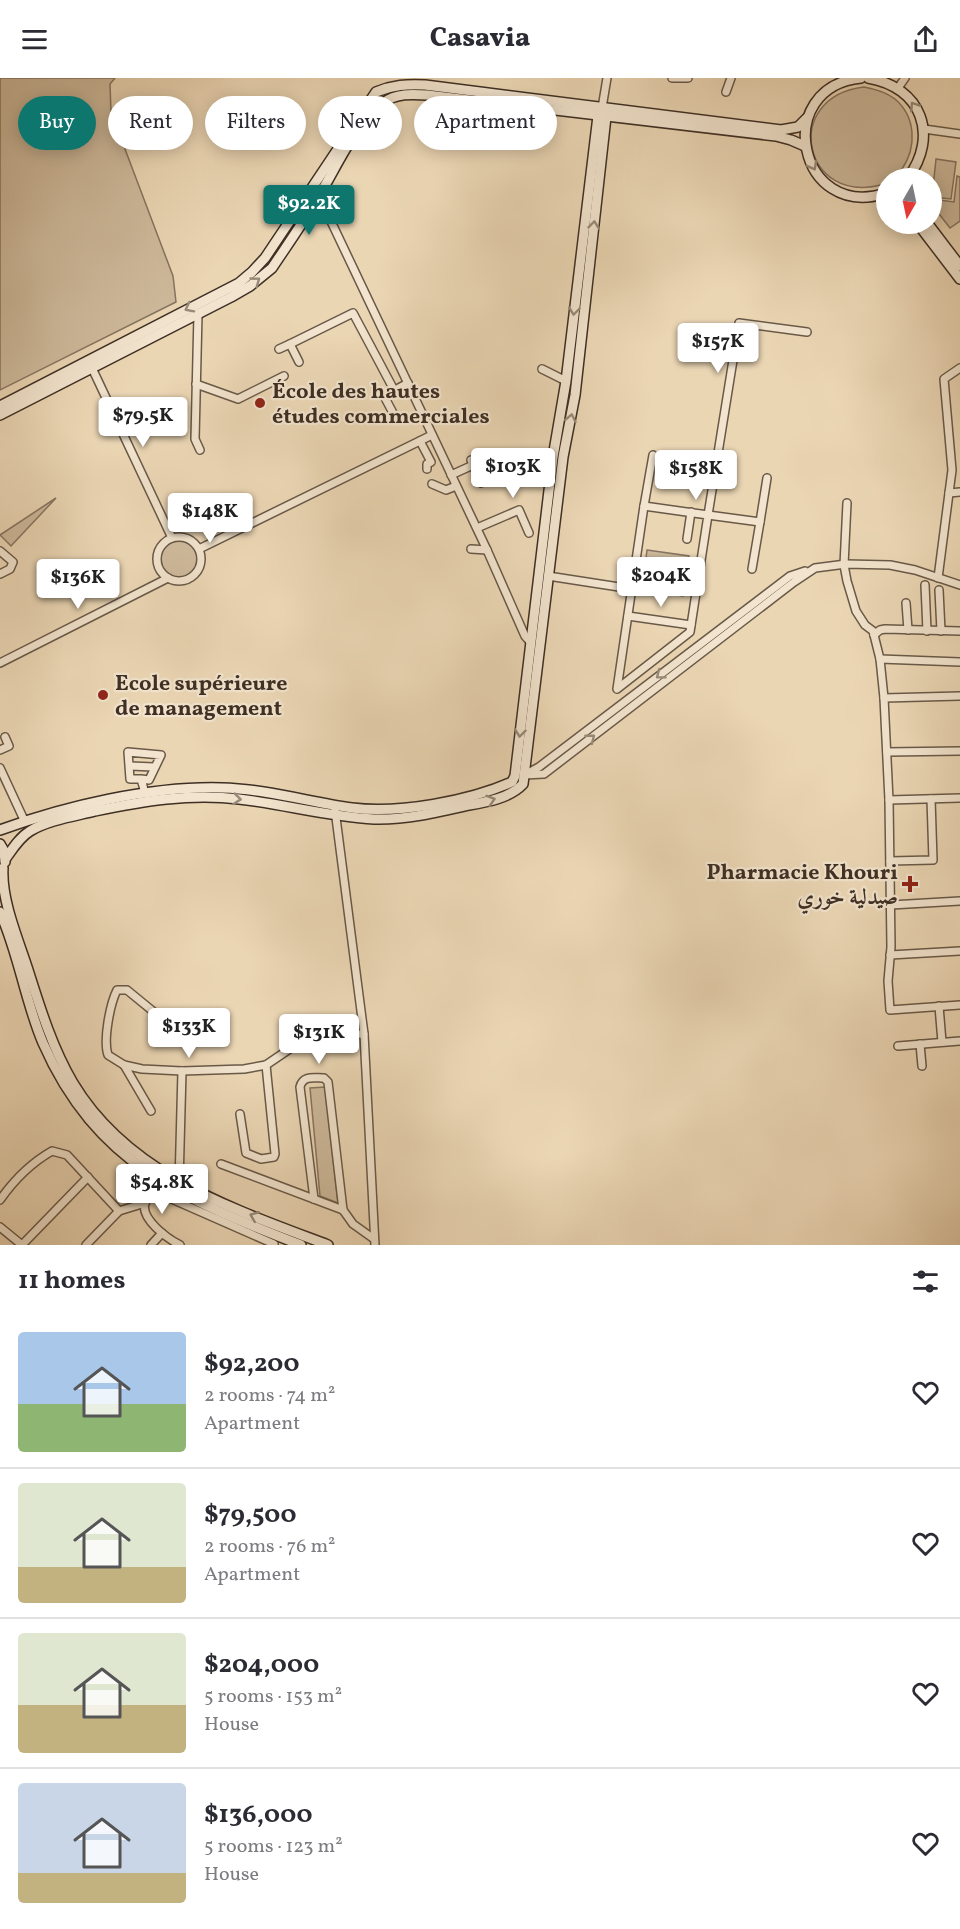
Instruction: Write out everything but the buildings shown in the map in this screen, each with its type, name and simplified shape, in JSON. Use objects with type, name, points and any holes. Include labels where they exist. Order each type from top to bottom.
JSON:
[{"type":"main road","points":[[0,416],[198,314],[250,286],[267,273],[319,196],[356,132],[373,111],[393,97],[408,94],[428,95],[785,130],[798,127],[807,118],[819,98],[838,81],[861,78]]},
{"type":"main road","points":[[868,78],[882,80],[898,88],[915,106],[924,129],[923,147],[916,168]]},
{"type":"main road","points":[[0,406],[239,283],[265,258],[376,92],[389,87],[405,84],[425,85],[602,113],[776,136],[805,146]]},
{"type":"main road","points":[[520,776],[530,642],[553,457],[566,381],[602,113]]},
{"type":"main road","points":[[301,1245],[219,1212],[179,1188],[127,1148],[95,1114],[69,1076],[52,1041],[4,892],[1,870],[6,858],[21,839],[33,829],[84,814],[167,798],[238,798],[335,809],[400,809],[465,798],[512,782],[520,776],[562,456],[575,395],[602,113]]},
{"type":"main road","points":[[807,118],[805,146],[807,156],[816,173],[830,187],[848,195],[858,197],[876,195]]},
{"type":"main road","points":[[926,234],[960,279]]},
{"type":"main road","points":[[936,234],[960,266]]},
{"type":"main road","points":[[0,830],[77,808],[167,790],[224,788],[254,791],[335,809]]},
{"type":"main road","points":[[0,844],[6,858]]},
{"type":"main road","points":[[0,912],[42,1041],[71,1094],[90,1122],[141,1168],[168,1186],[229,1206],[328,1245]]},
{"type":"street","points":[[602,113],[607,78]]},
{"type":"street","points":[[672,78],[688,78]]},
{"type":"street","points":[[726,92],[731,78]]},
{"type":"street","points":[[898,88],[905,78]]},
{"type":"street","points":[[924,129],[960,134]]},
{"type":"street","points":[[319,196],[477,528],[525,636],[538,650]]},
{"type":"street","points":[[279,349],[353,313],[394,390]]},
{"type":"street","points":[[198,314],[195,439],[200,450]]},
{"type":"street","points":[[653,455],[617,690],[690,632],[739,323],[807,332]]},
{"type":"street","points":[[290,344],[299,362]]},
{"type":"street","points":[[92,368],[172,538]]},
{"type":"street","points":[[938,578],[952,464],[944,379],[960,368]]},
{"type":"street","points":[[542,369],[566,381]]},
{"type":"street","points":[[196,384],[238,399],[284,376]]},
{"type":"street","points":[[393,414],[384,396],[408,383]]},
{"type":"street","points":[[199,549],[432,435]]},
{"type":"street","points":[[420,441],[431,462],[427,464],[427,469]]},
{"type":"street","points":[[451,475],[472,462],[482,461]]},
{"type":"street","points":[[472,462],[481,483]]},
{"type":"street","points":[[752,569],[767,478]]},
{"type":"street","points":[[432,484],[446,490],[456,486]]},
{"type":"street","points":[[950,493],[960,492]]},
{"type":"street","points":[[847,503],[844,564],[856,611],[874,635],[880,659],[884,698],[889,800],[891,904],[888,981],[890,1010],[960,1005]]},
{"type":"street","points":[[644,506],[760,522]]},
{"type":"street","points":[[477,528],[519,510],[530,533]]},
{"type":"street","points":[[687,539],[691,512]]},
{"type":"street","points":[[172,538],[190,540],[199,549],[200,567],[192,577],[180,581],[168,578],[159,569],[157,557],[162,546],[172,538]]},
{"type":"street","points":[[471,549],[487,550]]},
{"type":"street","points":[[0,550],[13,562],[10,569],[0,574]]},
{"type":"street","points":[[520,776],[544,774],[792,579],[815,568],[844,564],[890,565],[915,570],[960,585]]},
{"type":"street","points":[[548,576],[575,577],[632,589]]},
{"type":"street","points":[[0,663],[168,578]]},
{"type":"street","points":[[925,585],[927,631]]},
{"type":"street","points":[[939,590],[941,631]]},
{"type":"street","points":[[906,603],[908,630]]},
{"type":"street","points":[[628,616],[691,625]]},
{"type":"street","points":[[874,635],[880,630],[960,631]]},
{"type":"street","points":[[880,659],[960,662]]},
{"type":"street","points":[[884,698],[960,696]]},
{"type":"street","points":[[0,750],[9,746],[5,737]]},
{"type":"street","points":[[887,752],[960,751]]},
{"type":"street","points":[[128,752],[161,755],[154,766],[149,780],[130,779],[128,752]]},
{"type":"street","points":[[130,766],[154,766]]},
{"type":"street","points":[[0,768],[25,822]]},
{"type":"street","points":[[141,779],[145,794]]},
{"type":"street","points":[[889,800],[960,798]]},
{"type":"street","points":[[890,861],[933,860],[931,799]]},
{"type":"street","points":[[335,809],[364,1034],[375,1242]]},
{"type":"street","points":[[891,904],[960,901]]},
{"type":"street","points":[[890,955],[960,951]]},
{"type":"street","points":[[173,1014],[167,1018],[160,1017],[127,990],[117,990],[108,1026],[106,1050],[108,1055],[124,1065],[142,1069],[182,1071],[244,1069],[266,1065],[291,1048],[315,1039],[334,1035],[364,1034]]},
{"type":"street","points":[[939,1006],[942,1042]]},
{"type":"street","points":[[898,1046],[960,1041]]},
{"type":"street","points":[[920,1044],[922,1066]]},
{"type":"street","points":[[124,1065],[151,1112]]},
{"type":"street","points":[[240,1114],[246,1153],[261,1159],[274,1157],[273,1118],[266,1065]]},
{"type":"street","points":[[179,1188],[182,1071]]},
{"type":"street","points":[[314,1199],[300,1087],[302,1081],[307,1077],[324,1078],[328,1082],[343,1210],[353,1224],[375,1242]]},
{"type":"street","points":[[0,1200],[9,1187],[36,1161],[52,1151],[67,1155],[119,1211]]},
{"type":"street","points":[[221,1164],[343,1210]]},
{"type":"street","points":[[0,1227],[22,1245],[88,1177]]},
{"type":"street","points":[[168,1186],[149,1197],[145,1203],[145,1210],[154,1226],[180,1245]]},
{"type":"street","points":[[158,1193],[274,1244]]},
{"type":"street","points":[[86,1245],[119,1211],[145,1203]]},
{"type":"street","points":[[151,1245],[162,1233]]},
{"type":"shaded area","points":[[0,78],[115,78],[110,84],[110,96],[108,96],[108,150],[125,150],[173,276],[176,302],[0,390]]},
{"type":"shaded area","points":[[864,87],[888,94],[902,106],[912,132],[910,151],[903,168],[876,168],[876,185],[856,187],[835,180],[820,166],[812,148],[812,128],[820,110],[837,95]]},
{"type":"shaded area","points":[[936,159],[956,162],[951,199],[942,198],[942,168],[935,168]]},
{"type":"shaded area","points":[[957,176],[960,177],[960,221],[950,228],[942,218],[942,200],[954,202]]},
{"type":"shaded area","points":[[56,498],[11,546],[0,535]]},
{"type":"shaded area","points":[[179,540],[192,546],[198,559],[192,572],[179,578],[166,572],[160,559],[166,546]]},
{"type":"shaded area","points":[[647,550],[689,556],[683,596],[642,590]]},
{"type":"shaded area","points":[[325,1087],[338,1203],[320,1196],[310,1088]]},
{"type":"place","name":"École des hautes études commerciales","points":[[260,403]]},
{"type":"place","name":"Ecole supérieure de management","points":[[103,695]]},
{"type":"place","name":"Pharmacie Khouri صيدلية خوري","points":[[910,884]]}]
